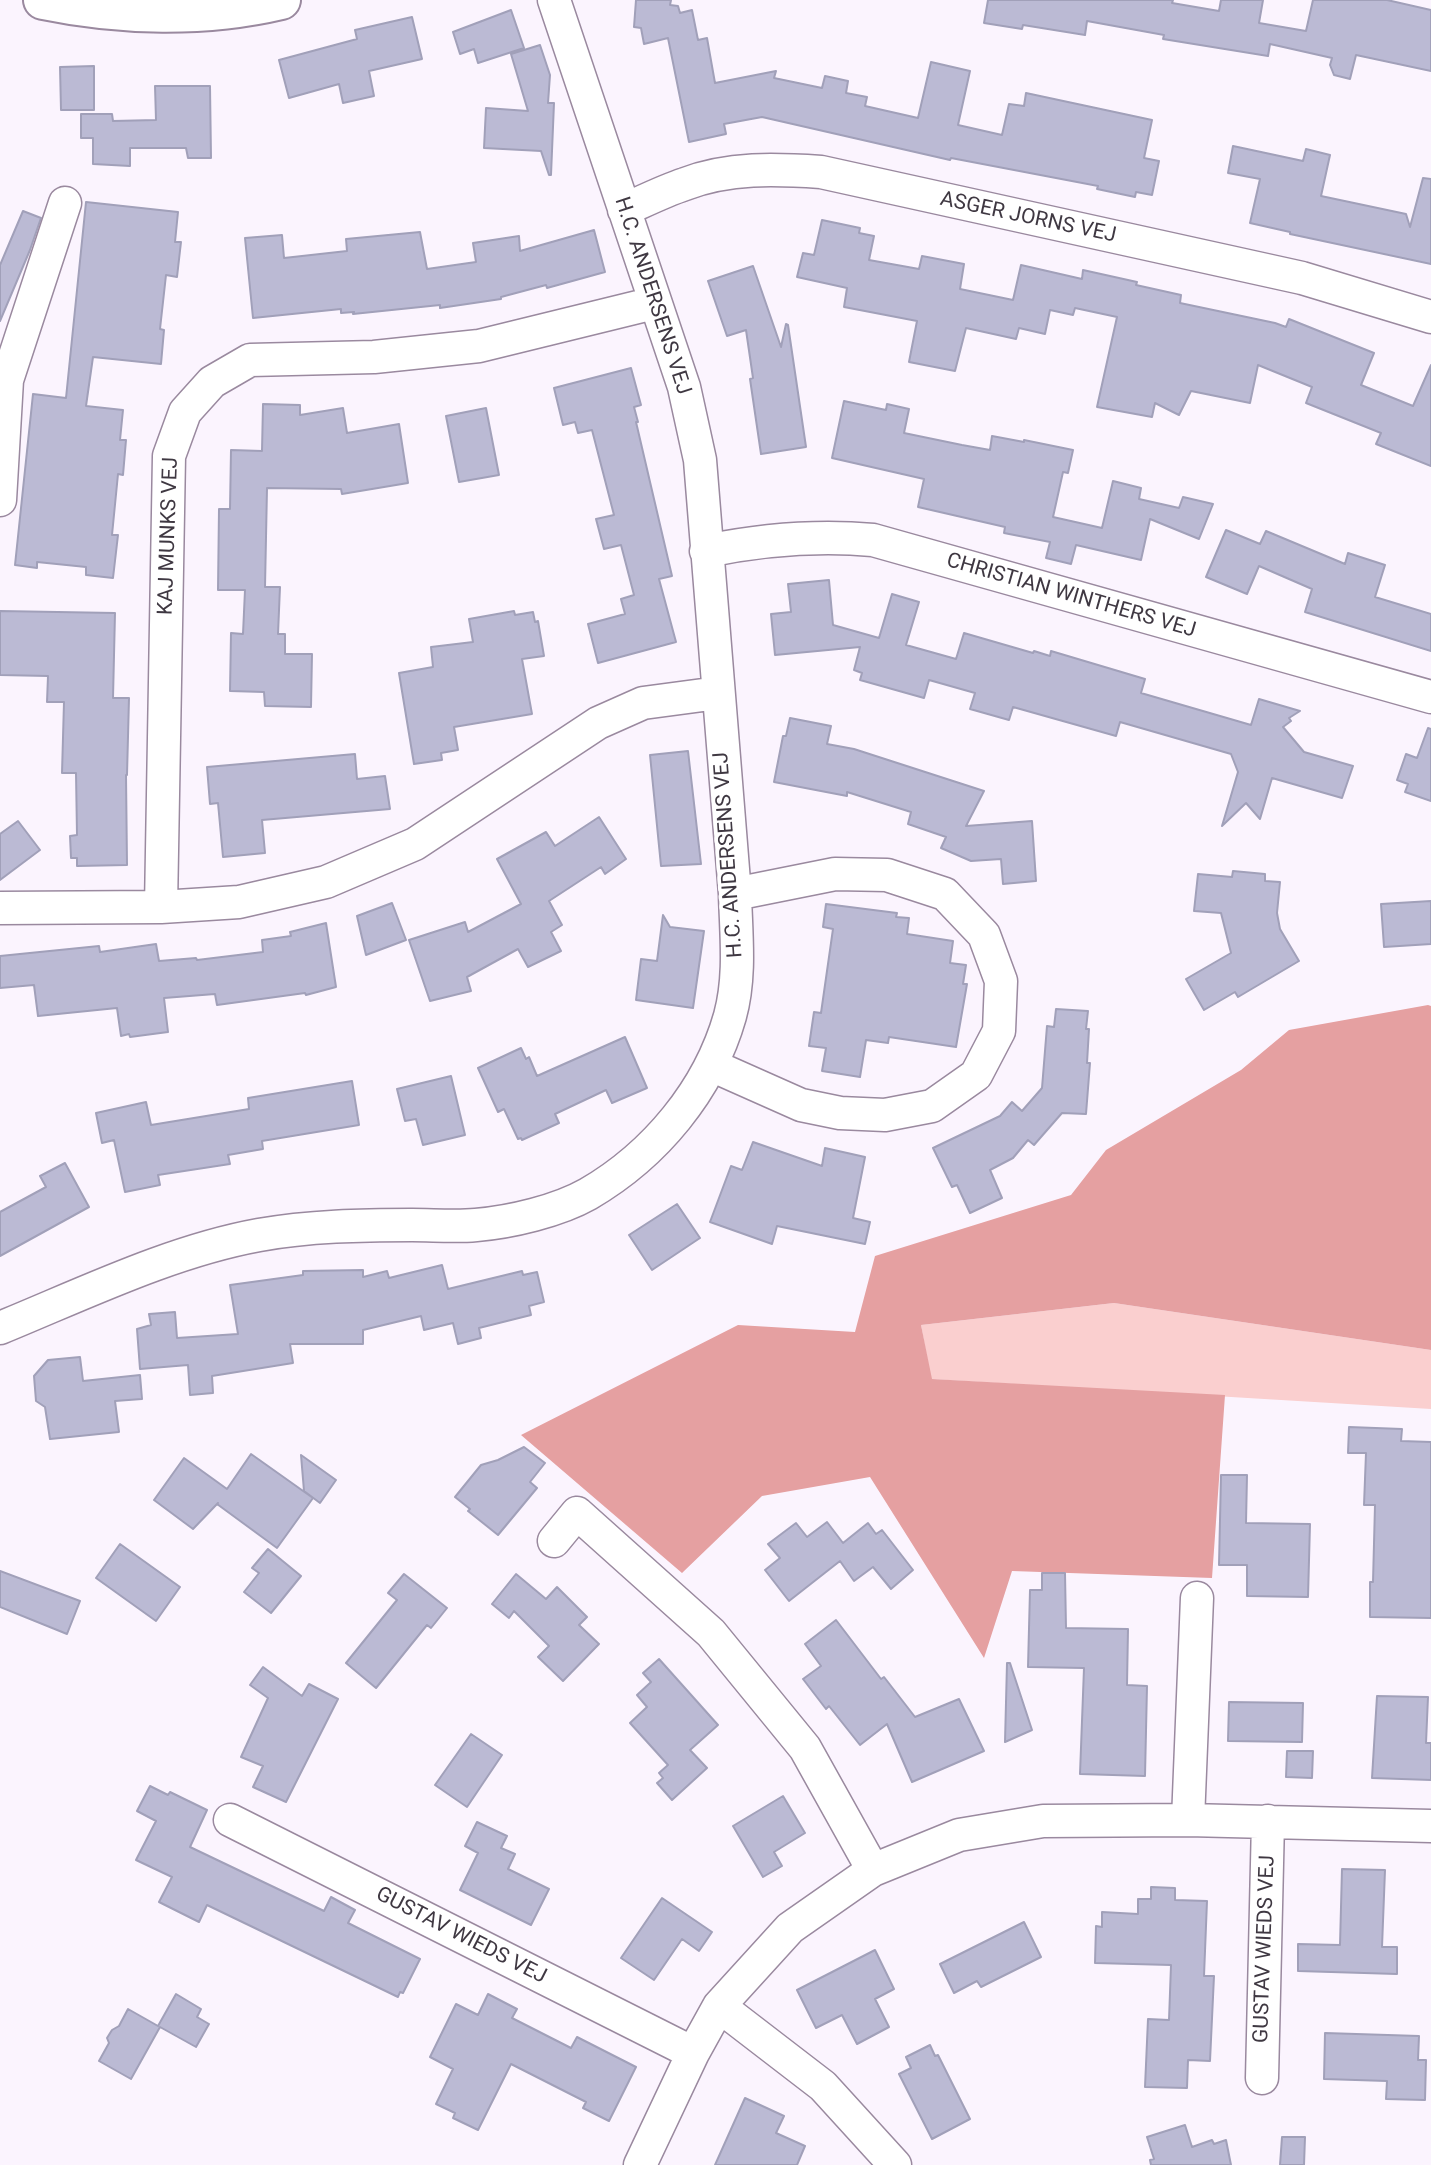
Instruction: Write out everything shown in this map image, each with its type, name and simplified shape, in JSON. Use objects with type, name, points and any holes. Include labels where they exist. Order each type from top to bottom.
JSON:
[{"type":"street","points":[[43,0],[80,8],[172,13],[261,5],[281,0]]},
{"type":"street","name":"H.C. ANDERSENS VEJ","points":[[0,1328],[178,1256],[259,1235],[350,1226],[477,1225],[536,1214],[587,1194],[636,1160],[678,1118],[711,1065],[730,1015],[737,965],[735,894],[700,460],[684,387],[554,0]]},
{"type":"street","name":"ASGER JORNS VEJ","points":[[624,210],[687,183],[737,171],[778,169],[821,173],[1302,278],[1431,317]]},
{"type":"street","points":[[0,500],[2,422],[7,380],[65,203]]},
{"type":"street","name":"KAJ MUNKS VEJ","points":[[161,906],[169,456],[185,412],[212,382],[250,360],[374,357],[479,346],[656,304]]},
{"type":"street","name":"CHRISTIAN WINTHERS VEJ","points":[[706,551],[736,545],[834,537],[873,540],[1431,697]]},
{"type":"street","points":[[0,908],[239,902],[326,882],[415,844],[598,723],[643,703],[718,693]]},
{"type":"street","points":[[711,1065],[801,1105],[840,1114],[885,1115],[932,1105],[976,1075],[999,1031],[1001,981],[984,934],[945,894],[887,875],[835,874],[735,894]]},
{"type":"street","points":[[554,1541],[577,1513],[711,1633],[805,1748],[873,1870]]},
{"type":"street","points":[[1188,1820],[1197,1598]]},
{"type":"street","name":"GUSTAV WIEDS VEJ","points":[[230,1819],[693,2053]]},
{"type":"street","points":[[640,2165],[693,2053],[719,2006],[790,1928],[873,1870],[959,1835],[1043,1821],[1268,1821],[1431,1826]]},
{"type":"street","name":"GUSTAV WIEDS VEJ","points":[[1262,2078],[1268,1821]]},
{"type":"street","points":[[719,2006],[823,2086],[895,2165]]},
{"type":"shaded area","points":[[1431,1006],[1431,1350],[1114,1303],[921,1325],[932,1379],[1225,1395],[1212,1578],[1012,1571],[984,1658],[870,1477],[762,1496],[682,1573],[521,1435],[738,1325],[855,1332],[875,1256],[1071,1195],[1106,1150],[1241,1070],[1289,1030]]},
{"type":"shaded area","points":[[1114,1303],[1431,1350],[1431,1409],[931,1379],[921,1325]]},
{"type":"building","points":[[636,0],[671,0],[670,5],[678,6],[680,13],[692,10],[698,40],[707,38],[715,83],[776,71],[774,78],[822,88],[825,76],[848,81],[846,93],[867,97],[865,106],[918,118],[931,62],[970,71],[958,125],[1002,135],[1009,104],[1024,106],[1026,93],[1152,120],[1144,158],[1159,161],[1152,195],[1136,192],[1135,197],[1097,189],[1098,186],[951,158],[950,160],[762,117],[724,124],[726,134],[689,142],[668,38],[644,44],[641,28],[634,27]]},
{"type":"building","points":[[988,0],[1173,0],[1172,3],[1219,11],[1221,0],[1263,0],[1259,23],[1306,31],[1313,0],[1387,0],[1431,10],[1431,71],[1356,55],[1350,79],[1334,75],[1330,65],[1332,58],[1270,44],[1268,56],[1163,39],[1164,35],[1087,21],[1085,35],[1023,25],[1022,29],[984,23]]},
{"type":"building","points":[[511,10],[524,48],[478,63],[474,49],[460,54],[453,32]]},
{"type":"building","points":[[412,17],[422,59],[369,71],[374,96],[343,103],[339,84],[289,98],[279,60],[357,39],[355,30]]},
{"type":"building","points":[[540,45],[550,75],[548,103],[554,103],[551,175],[541,151],[484,148],[486,108],[528,111],[511,54]]},
{"type":"building","points":[[94,66],[94,110],[61,110],[60,67]]},
{"type":"building","points":[[155,86],[210,86],[211,158],[188,158],[186,148],[130,148],[130,166],[93,164],[93,138],[81,138],[81,114],[112,114],[113,121],[156,120]]},
{"type":"building","points":[[1233,146],[1303,161],[1306,149],[1330,155],[1321,196],[1406,214],[1410,227],[1423,178],[1431,179],[1431,264],[1250,223],[1260,179],[1228,173]]},
{"type":"building","points":[[86,202],[178,212],[175,242],[181,242],[177,277],[166,275],[160,329],[164,330],[161,364],[93,357],[86,406],[123,410],[120,440],[126,440],[123,475],[118,474],[112,535],[118,535],[113,578],[86,575],[86,567],[37,562],[37,568],[15,565],[33,394],[66,398]]},
{"type":"building","points":[[23,211],[41,218],[0,321],[0,265]]},
{"type":"building","points":[[822,220],[860,228],[859,233],[874,236],[869,260],[919,269],[922,256],[964,264],[960,289],[1013,300],[1021,265],[1082,279],[1083,270],[1181,295],[1180,303],[1286,327],[1289,319],[1374,353],[1361,385],[1413,406],[1431,365],[1431,466],[1376,444],[1381,433],[1306,403],[1312,387],[1258,365],[1250,403],[1191,391],[1179,415],[1155,403],[1152,417],[1097,407],[1117,317],[1075,308],[1073,315],[1050,310],[1045,334],[1019,328],[1016,339],[966,328],[955,371],[909,362],[917,321],[844,307],[847,288],[797,277],[803,253],[814,255]]},
{"type":"building","points":[[594,230],[605,272],[547,288],[546,285],[501,299],[440,308],[440,305],[353,314],[354,312],[341,313],[341,309],[253,318],[245,238],[282,235],[284,258],[347,251],[346,239],[420,232],[427,269],[476,262],[473,243],[519,236],[520,251]]},
{"type":"building","points":[[753,266],[781,347],[786,324],[788,325],[806,447],[761,454],[746,330],[727,336],[708,281]]},
{"type":"building","points":[[631,368],[641,405],[634,407],[636,422],[672,576],[659,579],[676,642],[598,663],[588,624],[625,614],[621,599],[634,595],[621,545],[604,549],[596,519],[614,515],[592,430],[578,433],[575,422],[563,425],[554,388]]},
{"type":"building","points":[[844,401],[886,410],[887,404],[909,409],[904,433],[990,450],[992,436],[1073,450],[1068,473],[1063,472],[1053,517],[1102,528],[1113,481],[1141,488],[1139,499],[1179,508],[1183,497],[1213,504],[1199,539],[1150,519],[1141,560],[1076,545],[1071,564],[1046,558],[1050,542],[1004,533],[1005,527],[918,507],[924,479],[832,458]]},
{"type":"building","points":[[263,404],[300,405],[300,415],[343,408],[347,433],[399,424],[408,483],[342,494],[341,489],[267,488],[265,587],[280,587],[278,634],[285,634],[285,654],[312,654],[311,707],[265,706],[264,692],[230,691],[231,633],[243,634],[245,590],[218,590],[219,509],[230,509],[231,450],[262,451]]},
{"type":"building","points":[[486,408],[499,475],[459,482],[446,416]]},
{"type":"building","points":[[1226,530],[1260,544],[1266,531],[1345,564],[1348,553],[1385,565],[1375,597],[1431,614],[1431,651],[1305,612],[1312,589],[1259,566],[1247,594],[1206,577]]},
{"type":"building","points":[[829,580],[833,625],[879,638],[892,594],[919,602],[906,645],[956,659],[964,633],[1033,653],[1034,651],[1050,656],[1051,651],[1145,679],[1141,693],[1251,725],[1259,699],[1300,711],[1289,718],[1291,721],[1283,727],[1304,752],[1353,766],[1342,798],[1272,778],[1260,819],[1246,803],[1222,826],[1238,772],[1231,754],[1120,722],[1116,736],[1013,707],[1009,720],[970,709],[975,693],[929,680],[924,698],[860,680],[862,673],[854,670],[860,647],[775,655],[771,614],[791,612],[788,584]]},
{"type":"building","points":[[0,611],[115,613],[113,698],[129,698],[127,865],[77,866],[77,858],[71,858],[70,836],[77,835],[76,773],[62,773],[64,702],[47,702],[48,676],[0,675]]},
{"type":"building","points":[[514,611],[515,615],[533,612],[535,622],[538,621],[544,656],[522,659],[532,714],[454,727],[458,750],[441,753],[442,760],[414,764],[399,673],[433,667],[431,647],[473,642],[469,619]]},
{"type":"building","points":[[790,718],[831,726],[827,744],[854,749],[984,791],[966,826],[1032,821],[1036,881],[1003,884],[1001,859],[971,861],[941,848],[946,837],[908,824],[911,812],[847,792],[847,796],[774,782],[783,736],[786,736]]},
{"type":"building","points":[[1428,728],[1431,729],[1431,801],[1405,792],[1408,784],[1397,780],[1406,754],[1417,758]]},
{"type":"building","points":[[688,751],[701,864],[661,866],[650,755]]},
{"type":"building","points":[[355,754],[357,779],[385,776],[390,809],[262,820],[265,853],[223,857],[218,803],[210,804],[207,767]]},
{"type":"building","points":[[599,817],[626,859],[605,874],[601,867],[549,901],[562,925],[551,932],[561,951],[528,967],[518,949],[467,977],[471,991],[430,1001],[409,940],[465,922],[468,932],[521,904],[497,859],[546,832],[555,846]]},
{"type":"building","points":[[18,821],[40,850],[0,880],[0,834]]},
{"type":"building","points":[[1233,871],[1265,874],[1265,881],[1280,882],[1277,913],[1280,929],[1299,961],[1238,997],[1235,992],[1204,1010],[1186,979],[1231,953],[1221,913],[1194,911],[1198,874],[1232,877]]},
{"type":"building","points":[[1431,901],[1431,944],[1384,947],[1381,904]]},
{"type":"building","points":[[392,903],[406,940],[366,955],[357,916]]},
{"type":"building","points":[[826,904],[897,913],[896,917],[909,918],[907,934],[953,941],[950,963],[966,965],[963,984],[967,984],[956,1047],[889,1037],[888,1043],[866,1040],[860,1077],[822,1071],[826,1048],[809,1046],[814,1012],[821,1013],[833,929],[823,927]]},
{"type":"building","points":[[663,915],[670,927],[704,931],[693,1008],[636,1000],[641,959],[657,961]]},
{"type":"building","points":[[326,923],[336,987],[306,995],[217,1005],[215,994],[164,998],[168,1032],[121,1036],[117,1008],[38,1016],[34,985],[0,988],[0,956],[99,946],[100,952],[156,944],[159,961],[197,960],[263,952],[262,940],[291,936],[290,932]]},
{"type":"building","points":[[1056,1009],[1088,1011],[1087,1063],[1090,1063],[1086,1114],[1062,1113],[1034,1145],[1028,1140],[1013,1158],[990,1170],[1002,1198],[970,1213],[957,1185],[952,1187],[933,1148],[1000,1116],[1012,1102],[1022,1111],[1042,1088],[1047,1026],[1054,1027]]},
{"type":"building","points":[[625,1037],[647,1088],[612,1103],[606,1090],[555,1114],[559,1123],[522,1140],[518,1139],[504,1109],[498,1112],[478,1068],[521,1048],[526,1059],[529,1057],[537,1076]]},
{"type":"building","points":[[451,1076],[465,1135],[423,1145],[416,1119],[405,1121],[397,1089]]},
{"type":"building","points":[[352,1081],[359,1125],[262,1141],[263,1149],[228,1155],[230,1164],[158,1175],[160,1185],[125,1192],[114,1140],[102,1143],[96,1113],[146,1102],[151,1125],[249,1109],[248,1098]]},
{"type":"building","points":[[753,1142],[822,1166],[825,1148],[865,1157],[853,1218],[870,1222],[865,1244],[777,1226],[772,1244],[710,1222],[731,1166],[742,1170]]},
{"type":"building","points":[[65,1163],[89,1207],[0,1256],[0,1212],[46,1187],[40,1176]]},
{"type":"building","points":[[677,1204],[700,1238],[652,1270],[629,1235]]},
{"type":"building","points":[[442,1265],[448,1289],[522,1271],[523,1275],[537,1272],[544,1302],[529,1306],[531,1315],[479,1328],[481,1338],[458,1344],[453,1323],[424,1330],[421,1316],[363,1330],[363,1344],[290,1344],[293,1363],[212,1376],[213,1393],[190,1395],[188,1365],[140,1369],[137,1329],[151,1325],[149,1314],[175,1312],[177,1338],[238,1334],[230,1285],[303,1275],[303,1271],[363,1270],[363,1277],[387,1271],[389,1278]]},
{"type":"building","points":[[80,1357],[83,1381],[140,1375],[142,1399],[115,1401],[119,1432],[50,1439],[45,1407],[36,1401],[34,1376],[48,1360]]},
{"type":"building","points":[[1349,1427],[1402,1429],[1401,1441],[1431,1442],[1431,1618],[1370,1617],[1375,1505],[1364,1505],[1366,1453],[1348,1453]]},
{"type":"building","points":[[524,1447],[545,1463],[530,1482],[537,1488],[498,1535],[455,1497],[481,1465]]},
{"type":"building","points":[[251,1454],[313,1498],[277,1548],[217,1504],[193,1529],[154,1500],[184,1458],[227,1489]]},
{"type":"building","points":[[301,1455],[336,1480],[320,1503],[304,1491]]},
{"type":"building","points":[[1221,1475],[1247,1475],[1246,1523],[1310,1524],[1308,1597],[1247,1596],[1247,1565],[1219,1565]]},
{"type":"building","points":[[827,1522],[843,1543],[868,1523],[876,1534],[882,1530],[913,1570],[891,1589],[873,1567],[854,1581],[840,1561],[789,1601],[765,1570],[780,1558],[768,1544],[796,1523],[807,1537]]},
{"type":"building","points":[[120,1544],[180,1587],[156,1621],[96,1578]]},
{"type":"building","points":[[268,1549],[301,1576],[271,1613],[244,1592],[259,1573],[252,1568]]},
{"type":"building","points":[[0,1571],[80,1601],[67,1634],[0,1607]]},
{"type":"building","points":[[1042,1573],[1065,1573],[1066,1628],[1128,1629],[1127,1685],[1147,1686],[1145,1776],[1080,1774],[1084,1668],[1028,1667],[1030,1590],[1042,1590]]},
{"type":"building","points":[[404,1574],[447,1608],[431,1628],[427,1625],[376,1688],[346,1663],[397,1600],[388,1593]]},
{"type":"building","points":[[516,1574],[546,1599],[557,1587],[587,1617],[579,1625],[599,1644],[563,1681],[538,1657],[549,1646],[514,1611],[509,1618],[492,1604]]},
{"type":"building","points":[[836,1620],[881,1679],[884,1677],[915,1717],[959,1699],[984,1751],[912,1782],[887,1724],[860,1745],[829,1706],[826,1709],[803,1679],[821,1666],[805,1644]]},
{"type":"building","points":[[659,1659],[718,1725],[690,1750],[707,1768],[672,1800],[657,1783],[663,1778],[659,1773],[668,1765],[630,1723],[647,1707],[637,1695],[651,1682],[643,1673]]},
{"type":"building","points":[[1007,1663],[1010,1663],[1032,1730],[1005,1742]]},
{"type":"building","points":[[263,1667],[302,1696],[309,1684],[338,1699],[286,1802],[253,1787],[263,1766],[241,1757],[268,1698],[250,1685]]},
{"type":"building","points":[[1377,1696],[1428,1697],[1426,1743],[1431,1743],[1431,1780],[1372,1778]]},
{"type":"building","points":[[1229,1702],[1303,1703],[1302,1742],[1228,1741]]},
{"type":"building","points":[[471,1734],[502,1755],[467,1807],[435,1785]]},
{"type":"building","points":[[1287,1751],[1313,1751],[1312,1778],[1286,1777]]},
{"type":"building","points":[[150,1786],[168,1795],[170,1792],[207,1810],[190,1847],[324,1911],[331,1897],[355,1910],[348,1923],[420,1959],[403,1993],[400,1992],[398,1997],[207,1905],[199,1922],[159,1902],[172,1877],[136,1860],[156,1821],[137,1811]]},
{"type":"building","points":[[783,1796],[805,1833],[774,1852],[782,1866],[763,1877],[733,1826]]},
{"type":"building","points":[[477,1822],[507,1836],[501,1848],[515,1854],[508,1869],[549,1889],[531,1925],[460,1890],[478,1853],[465,1846]]},
{"type":"building","points":[[1342,1869],[1385,1870],[1382,1947],[1397,1947],[1397,1974],[1298,1971],[1298,1944],[1340,1945]]},
{"type":"building","points":[[1151,1887],[1175,1888],[1175,1900],[1207,1901],[1204,1976],[1214,1976],[1210,2061],[1188,2060],[1187,2088],[1145,2087],[1148,2019],[1169,2020],[1171,1965],[1095,1963],[1096,1926],[1102,1927],[1102,1912],[1138,1914],[1138,1899],[1151,1899]]},
{"type":"building","points":[[662,1898],[712,1932],[699,1951],[682,1939],[654,1980],[621,1958]]},
{"type":"building","points":[[1024,1922],[1041,1957],[981,1987],[977,1981],[954,1993],[940,1964]]},
{"type":"building","points":[[875,1950],[894,1989],[875,1999],[889,2027],[857,2044],[842,2015],[816,2028],[797,1990]]},
{"type":"building","points":[[176,1994],[201,2009],[197,2017],[209,2024],[196,2047],[160,2027],[131,2079],[99,2061],[109,2043],[107,2038],[112,2030],[119,2026],[128,2009],[158,2026]]},
{"type":"building","points":[[488,1994],[517,2009],[512,2018],[571,2048],[577,2037],[636,2067],[609,2121],[583,2108],[586,2102],[511,2064],[478,2130],[453,2118],[455,2113],[436,2104],[453,2069],[430,2057],[456,2004],[478,2015]]},
{"type":"building","points":[[1325,2033],[1419,2036],[1418,2060],[1426,2060],[1425,2100],[1386,2099],[1387,2081],[1324,2079]]},
{"type":"building","points":[[930,2045],[935,2056],[938,2055],[970,2119],[932,2139],[899,2074],[911,2068],[906,2057]]},
{"type":"building","points":[[745,2098],[784,2116],[776,2133],[805,2146],[797,2165],[715,2165]]},
{"type":"building","points":[[1185,2125],[1192,2147],[1212,2140],[1214,2144],[1226,2140],[1231,2165],[1151,2165],[1150,2160],[1154,2159],[1147,2137]]},
{"type":"building","points":[[1282,2137],[1305,2137],[1304,2165],[1280,2165]]}]
